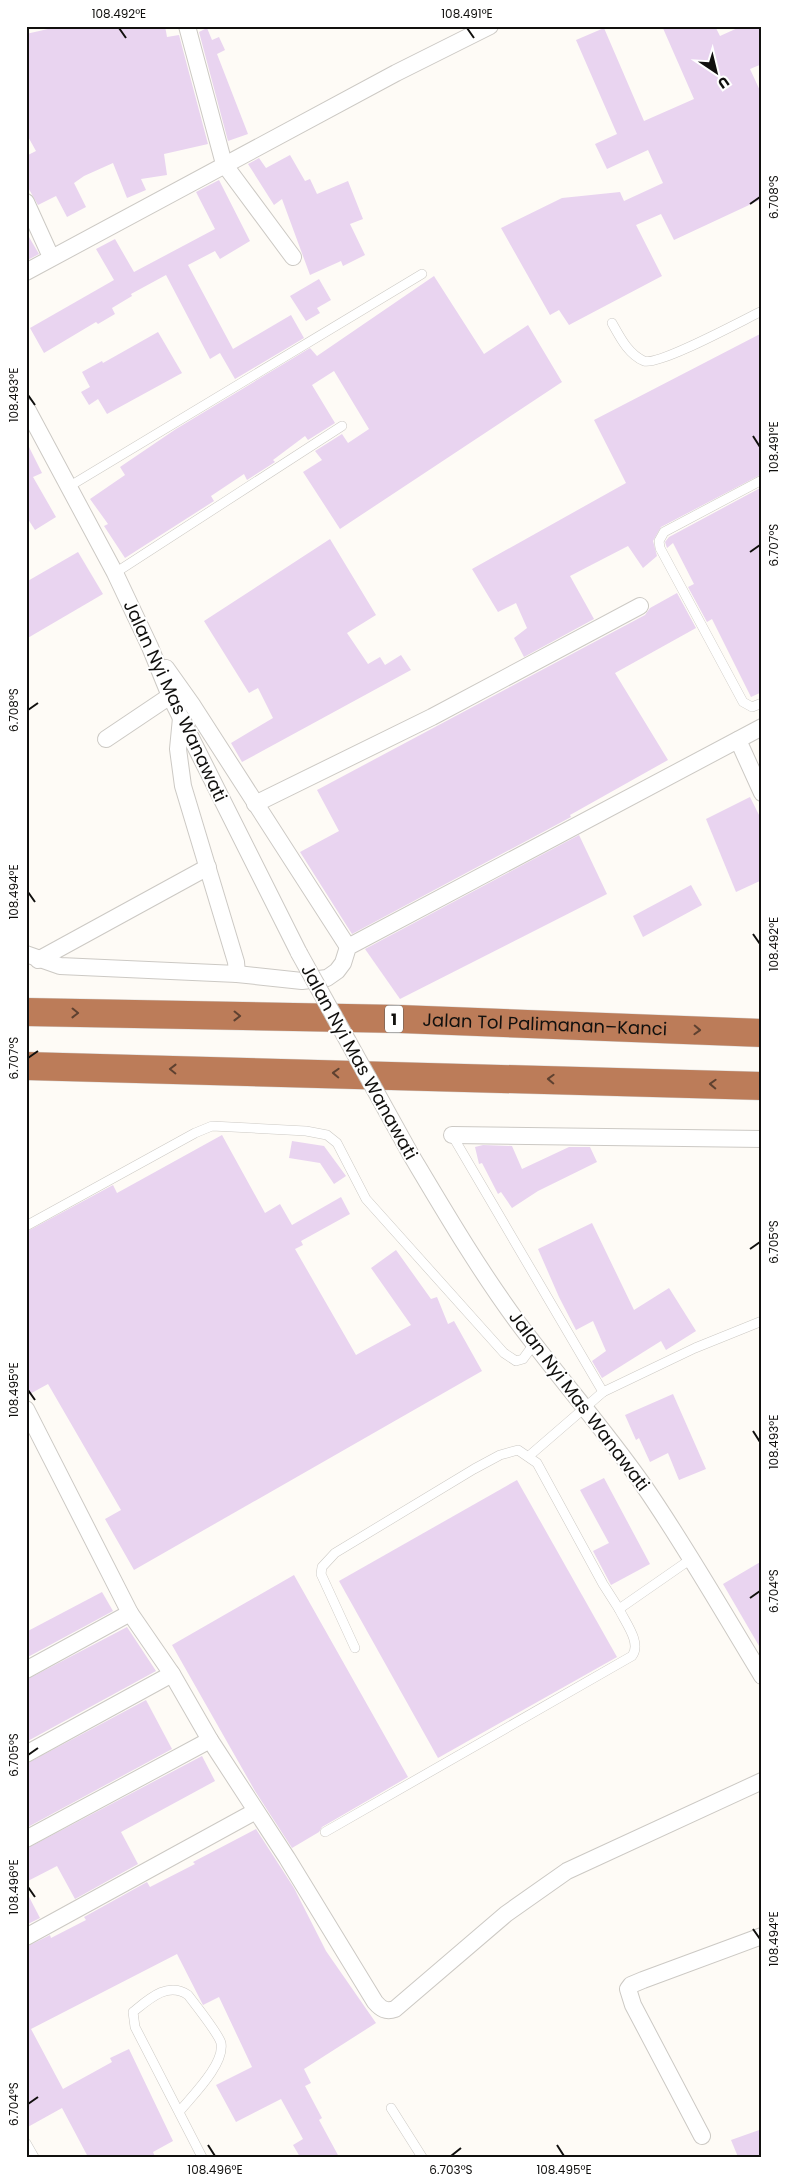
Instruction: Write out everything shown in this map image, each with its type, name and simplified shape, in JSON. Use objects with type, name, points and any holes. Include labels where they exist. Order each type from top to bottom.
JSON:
[{"type":"highway","name":"Jalan Tol Palimanan–Kanci","points":[[26,1012],[400,1019],[762,1033]]},
{"type":"highway","points":[[26,1066],[762,1086]]},
{"type":"street","points":[[187,26],[224,164],[292,257]]},
{"type":"street","points":[[26,272],[224,164],[396,73],[490,26]]},
{"type":"street","points":[[26,202],[52,257]]},
{"type":"street","name":"Jalan Nyi Mas Wanawati","points":[[26,407],[31,424],[70,486],[115,573],[150,647],[170,696],[299,953],[411,1155],[460,1237],[534,1344],[587,1407],[644,1486],[762,1676]]},
{"type":"street","points":[[255,804],[432,717],[640,606]]},
{"type":"street","points":[[150,647],[193,706],[348,946]]},
{"type":"street","points":[[106,739],[170,696]]},
{"type":"street","points":[[181,718],[178,749],[183,786],[236,962],[237,974]]},
{"type":"street","points":[[32,957],[60,966],[237,974],[302,981],[327,978],[337,971],[343,963],[348,946],[762,727]]},
{"type":"street","points":[[738,740],[762,793]]},
{"type":"street","points":[[32,957],[208,868]]},
{"type":"street","points":[[452,1135],[762,1139]]},
{"type":"street","points":[[26,1409],[130,1613],[172,1674],[210,1740],[375,2002],[384,2010],[395,2009],[506,1914],[567,1871],[762,1780]]},
{"type":"street","points":[[26,1670],[130,1613]]},
{"type":"street","points":[[26,1754],[172,1674]]},
{"type":"street","points":[[26,1839],[210,1740]]},
{"type":"street","points":[[26,1937],[256,1812]]},
{"type":"street","points":[[702,2136],[628,1994],[631,1985],[762,1936]]},
{"type":"lane","points":[[70,486],[422,274]]},
{"type":"lane","points":[[612,323],[627,347],[637,357],[647,362],[667,357],[762,311]]},
{"type":"lane","points":[[115,573],[342,426]]},
{"type":"lane","points":[[762,480],[664,532],[659,541],[660,548],[743,702],[752,707],[762,703]]},
{"type":"lane","points":[[26,1226],[195,1133],[212,1126],[306,1131],[326,1135],[337,1143],[366,1199],[504,1353],[516,1361],[523,1359],[534,1344]]},
{"type":"lane","points":[[452,1135],[602,1392]]},
{"type":"lane","points":[[529,1456],[602,1392],[695,1348],[762,1321]]},
{"type":"lane","points":[[326,1832],[632,1656],[636,1651],[636,1645],[619,1609],[603,1584],[537,1463],[518,1450],[500,1455],[474,1469],[335,1553],[322,1566],[321,1574],[356,1648]]},
{"type":"lane","points":[[619,1609],[691,1559]]},
{"type":"lane","points":[[179,2112],[210,2073],[220,2057],[221,2042],[188,1995],[181,1989],[171,1988],[146,2001],[133,2012],[136,2028],[202,2157]]},
{"type":"lane","points":[[391,2108],[422,2157]]},
{"type":"lane","points":[[26,2143],[34,2157]]},
{"type":"building","points":[[61,26],[165,26],[167,37],[179,35],[208,144],[164,154],[167,175],[141,179],[146,190],[127,198],[113,163],[84,176],[74,183],[86,207],[67,217],[56,196],[38,205],[26,184],[26,156],[36,151],[26,133],[26,34]]},
{"type":"building","points":[[662,26],[715,26],[720,36],[742,26],[762,26],[762,64],[750,69],[762,95],[762,199],[674,240],[661,214],[636,225],[662,276],[569,325],[559,310],[550,315],[501,228],[562,198],[620,192],[624,201],[663,183],[648,150],[607,169],[595,144],[617,134],[576,40],[604,28],[644,121],[694,99]]},
{"type":"building","points":[[207,28],[212,40],[219,37],[225,50],[217,54],[248,134],[228,141],[199,32]]},
{"type":"building","points":[[290,155],[305,181],[310,179],[317,194],[348,181],[363,219],[350,224],[365,255],[343,266],[341,261],[310,275],[282,199],[274,205],[248,164],[259,158],[266,168]]},
{"type":"building","points":[[219,180],[250,241],[220,259],[215,251],[188,265],[233,349],[291,315],[304,338],[235,379],[220,353],[210,359],[166,275],[131,294],[132,296],[112,308],[115,314],[98,324],[96,322],[44,353],[30,328],[114,280],[96,249],[115,239],[134,272],[215,229],[196,192]]},
{"type":"building","points":[[26,232],[39,254],[26,261]]},
{"type":"building","points":[[434,276],[484,354],[528,325],[562,382],[340,529],[303,472],[322,460],[315,451],[342,434],[348,443],[369,429],[334,371],[312,385],[335,423],[308,440],[305,436],[273,460],[275,462],[247,480],[244,474],[211,496],[214,501],[125,558],[104,526],[108,524],[90,499],[125,475],[120,467],[176,429],[310,348],[317,356]]},
{"type":"building","points":[[319,279],[331,300],[317,308],[320,313],[306,321],[290,296]]},
{"type":"building","points":[[158,332],[182,373],[107,414],[98,399],[89,405],[81,392],[90,387],[82,372],[102,361],[103,363]]},
{"type":"building","points":[[762,333],[762,474],[661,527],[653,541],[657,556],[643,568],[628,546],[570,576],[594,619],[524,657],[514,638],[527,628],[516,603],[498,612],[472,569],[626,483],[594,420]]},
{"type":"building","points":[[26,441],[42,473],[33,477],[56,517],[35,530],[26,516]]},
{"type":"building","points":[[762,487],[762,692],[751,697],[712,619],[707,622],[688,587],[694,584],[673,543],[667,548],[665,542],[669,537]]},
{"type":"building","points":[[330,539],[376,615],[347,633],[368,664],[380,657],[385,665],[401,655],[411,670],[242,762],[231,743],[273,718],[258,688],[249,693],[204,621]]},
{"type":"building","points":[[78,552],[103,594],[26,639],[26,582]]},
{"type":"building","points":[[677,593],[696,628],[615,673],[668,760],[570,815],[571,817],[352,934],[300,852],[339,831],[317,790],[645,615],[650,608]]},
{"type":"building","points":[[750,797],[762,821],[762,880],[736,892],[706,819]]},
{"type":"building","points":[[579,835],[607,894],[400,999],[365,949]]},
{"type":"building","points":[[691,885],[702,905],[643,937],[633,916]]},
{"type":"building","points":[[222,1135],[265,1213],[280,1204],[292,1225],[341,1197],[350,1214],[301,1241],[303,1245],[295,1249],[356,1355],[411,1325],[371,1268],[396,1250],[431,1299],[437,1297],[448,1324],[454,1321],[482,1371],[134,1570],[105,1519],[121,1510],[48,1384],[26,1396],[26,1232],[113,1185],[117,1193]]},
{"type":"building","points":[[292,1141],[324,1146],[346,1176],[334,1184],[320,1163],[289,1158]]},
{"type":"building","points":[[483,1145],[512,1146],[522,1169],[569,1147],[590,1147],[597,1162],[538,1191],[512,1208],[501,1192],[498,1194],[482,1163],[479,1164],[475,1147]]},
{"type":"building","points":[[592,1223],[634,1310],[669,1288],[696,1331],[666,1350],[661,1341],[602,1378],[592,1361],[606,1351],[593,1321],[576,1330],[538,1249]]},
{"type":"building","points":[[673,1394],[706,1469],[679,1480],[668,1453],[650,1462],[639,1438],[636,1440],[625,1415]]},
{"type":"building","points":[[604,1478],[650,1564],[611,1585],[593,1551],[609,1543],[580,1490]]},
{"type":"building","points":[[517,1480],[617,1657],[438,1758],[339,1581]]},
{"type":"building","points":[[762,1561],[762,1651],[723,1584]]},
{"type":"building","points":[[294,1575],[408,1777],[322,1827],[319,1832],[292,1848],[255,1791],[172,1645]]},
{"type":"building","points":[[102,1592],[113,1611],[26,1658],[26,1632]]},
{"type":"building","points":[[127,1627],[156,1671],[26,1742],[26,1680]]},
{"type":"building","points":[[146,1700],[172,1749],[26,1828],[26,1764]]},
{"type":"building","points":[[202,1756],[215,1781],[121,1832],[138,1864],[75,1899],[57,1866],[26,1882],[26,1849]]},
{"type":"building","points":[[256,1829],[294,1888],[326,1951],[376,2023],[304,2069],[311,2083],[305,2086],[322,2118],[319,2120],[339,2157],[300,2157],[293,2145],[303,2139],[281,2099],[236,2122],[216,2085],[252,2067],[219,1997],[203,2005],[177,1954],[31,2029],[63,2089],[112,2062],[110,2058],[129,2049],[173,2141],[153,2152],[155,2157],[88,2157],[62,2108],[26,2128],[26,1947],[50,1935],[51,1938],[86,1920],[84,1917],[147,1882],[150,1887]]},
{"type":"building","points":[[26,1891],[40,1918],[26,1925]]},
{"type":"building","points":[[762,2129],[762,2157],[738,2157],[731,2140]]}]
